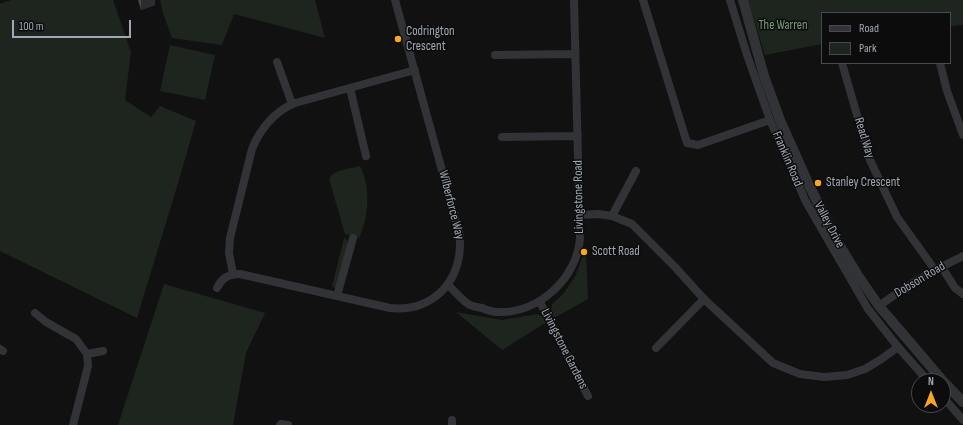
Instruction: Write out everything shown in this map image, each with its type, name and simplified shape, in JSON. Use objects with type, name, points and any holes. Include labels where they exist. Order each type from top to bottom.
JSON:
[{"type":"street","name":"Wilberforce Way","points":[[233,274],[242,274],[390,308],[407,309],[427,302],[448,285],[460,258],[460,232],[395,0]]},
{"type":"street","name":"Livingstone Road","points":[[448,285],[470,305],[496,312],[517,310],[540,302],[564,280],[572,266],[579,250],[580,215],[574,0]]},
{"type":"street","points":[[643,0],[687,143],[698,145],[770,120]]},
{"type":"street","name":"Franklin Road","points":[[730,0],[747,55],[770,120],[806,202],[868,309],[921,373]]},
{"type":"street","name":"Valley Drive","points":[[743,0],[764,76],[780,120],[834,236],[879,306],[936,373]]},
{"type":"street","points":[[495,55],[576,54]]},
{"type":"street","points":[[276,62],[292,104]]},
{"type":"street","name":"Read Way","points":[[842,64],[870,160],[897,217],[955,288],[963,294]]},
{"type":"street","points":[[940,64],[947,91],[963,135]]},
{"type":"street","points":[[217,288],[223,279],[233,274],[230,257],[230,238],[252,149],[267,123],[292,104],[415,70]]},
{"type":"street","points":[[350,88],[366,156]]},
{"type":"street","points":[[502,137],[578,136]]},
{"type":"street","points":[[612,216],[636,171]]},
{"type":"street","points":[[580,215],[598,214],[612,216],[632,224],[704,299],[773,363],[800,374],[824,377],[847,375],[865,369],[898,347]]},
{"type":"street","points":[[337,296],[352,238]]},
{"type":"street","name":"Dobson Road","points":[[879,306],[896,293],[938,268],[963,256]]},
{"type":"street","points":[[656,348],[704,299]]},
{"type":"street","name":"Livingstone Gardens","points":[[540,302],[588,396]]},
{"type":"street","points":[[35,313],[46,322],[76,339],[87,354],[88,366],[72,425]]},
{"type":"street","points":[[87,354],[103,351]]},
{"type":"street","name":"Valley Drive","points":[[951,389],[963,402]]},
{"type":"street","points":[[951,406],[963,420]]},
{"type":"street","points":[[280,425],[288,425]]},
{"type":"green space","points":[[11,0],[113,0],[131,52],[125,100],[151,117],[160,106],[196,121],[137,318],[0,251],[0,4]]},
{"type":"green space","points":[[160,0],[315,0],[325,38],[234,14],[222,45],[172,38]]},
{"type":"green space","name":"The Warren","points":[[748,0],[963,0],[963,25],[951,26],[951,12],[821,12],[821,44],[765,55]]},
{"type":"green space","points":[[170,45],[215,55],[205,100],[160,91]]},
{"type":"green space","points":[[360,166],[366,183],[367,212],[359,238],[345,234],[329,179],[338,171]]},
{"type":"green space","points":[[344,238],[348,242],[337,288],[332,287]]},
{"type":"green space","points":[[584,253],[586,253],[588,299],[554,318],[551,313],[552,304],[563,294],[575,277]]},
{"type":"green space","points":[[164,284],[265,313],[246,353],[233,425],[118,425]]},
{"type":"green space","points":[[456,312],[502,320],[538,314],[547,322],[502,350]]},
{"type":"place","name":"Codrington Crescent","points":[[398,39]]},
{"type":"place","name":"Stanley Crescent","points":[[818,183]]},
{"type":"place","name":"Scott Road","points":[[584,252]]}]
